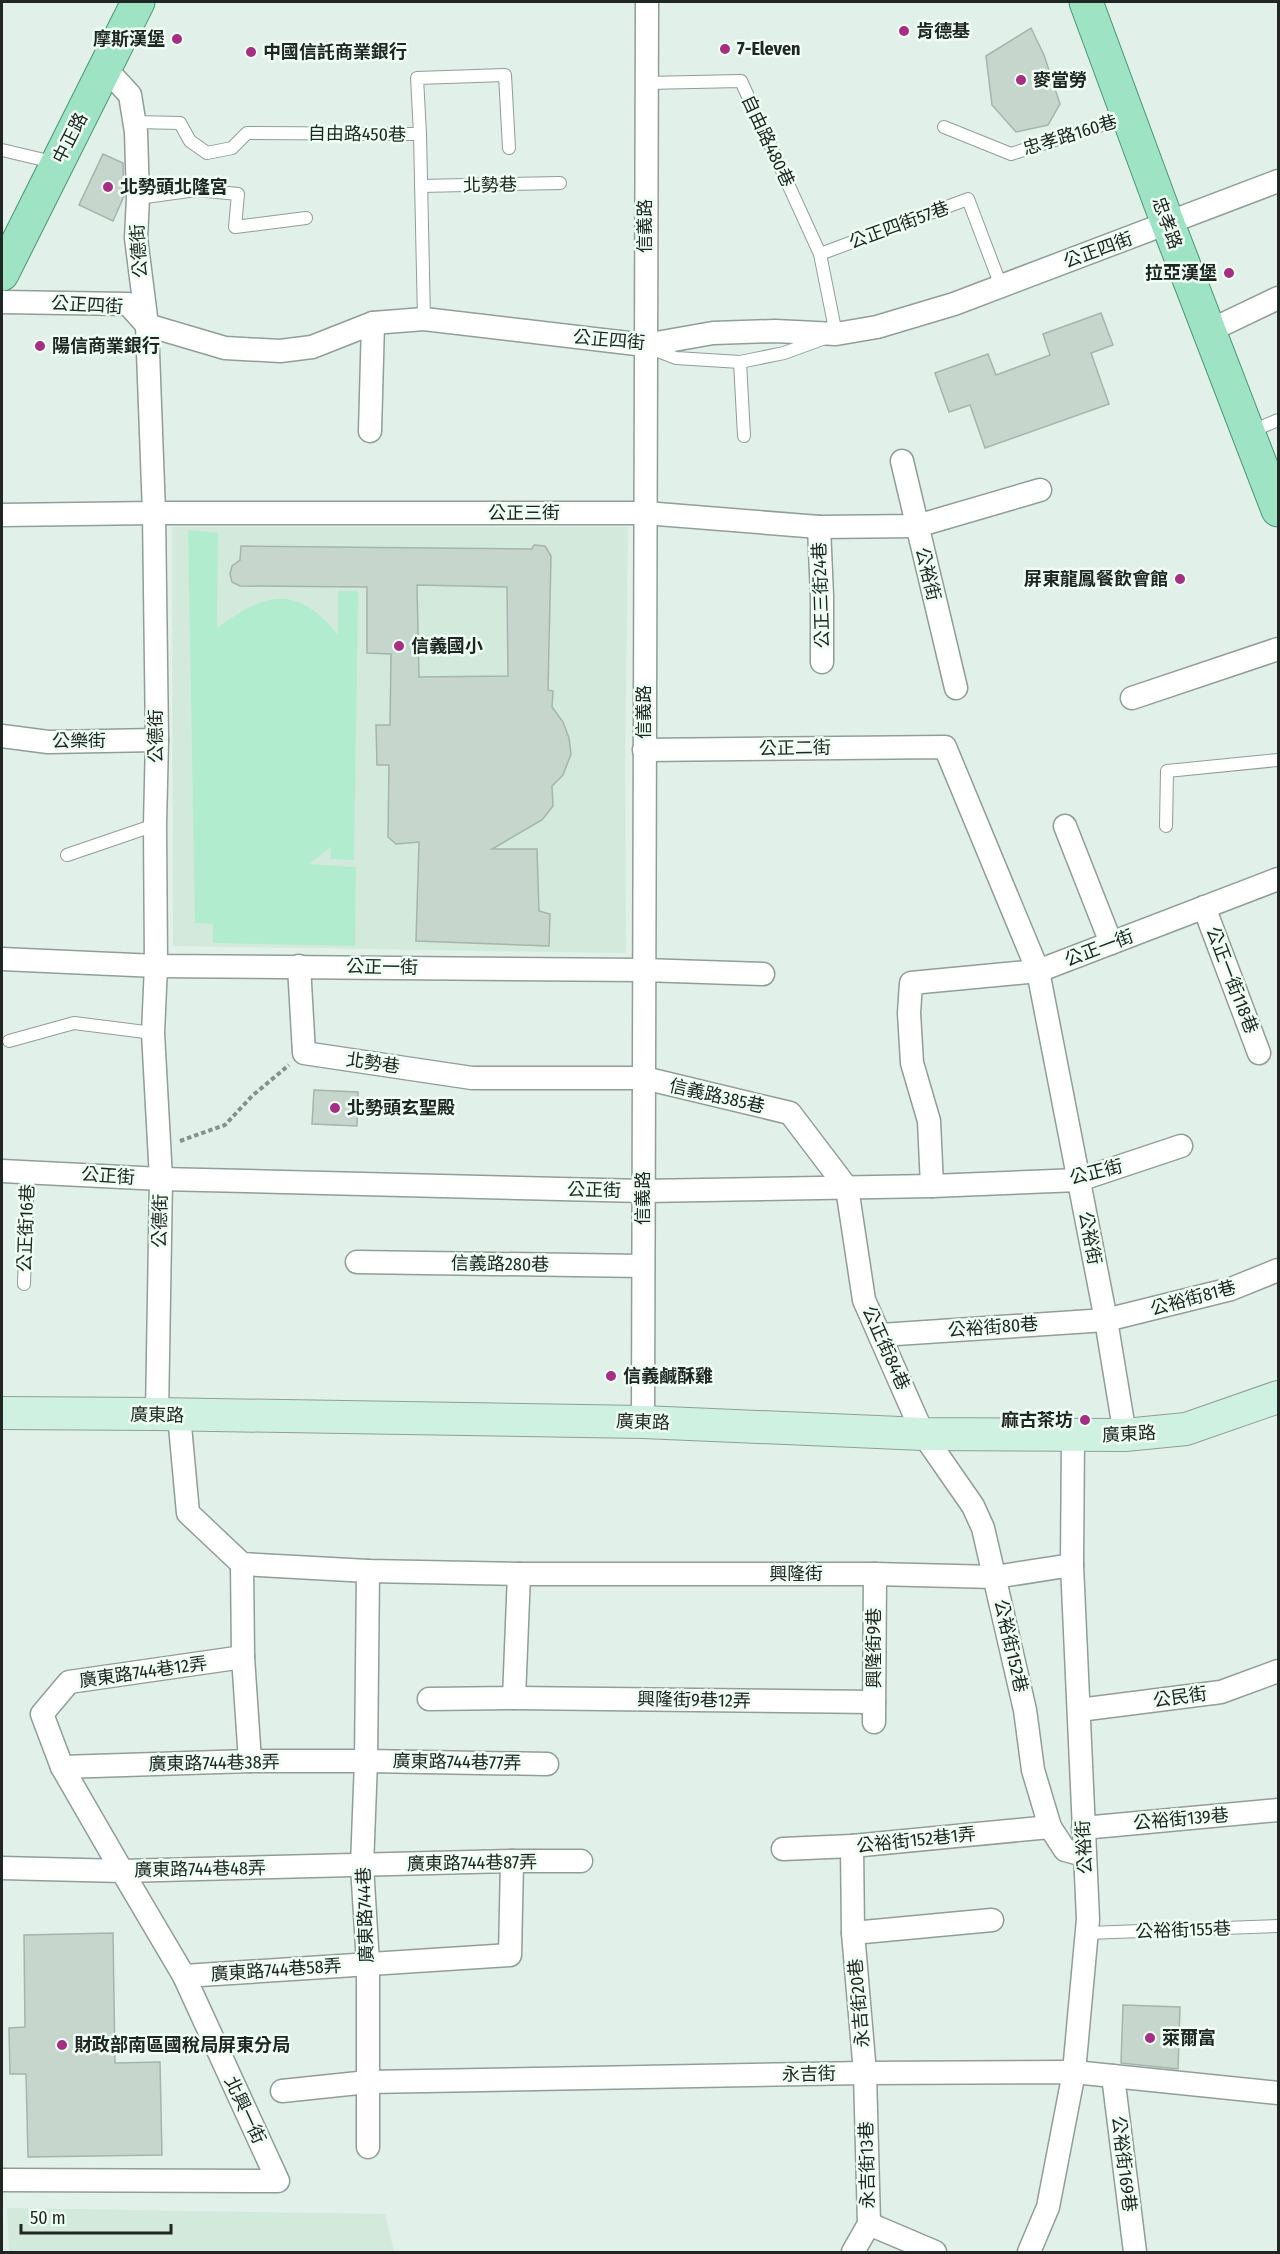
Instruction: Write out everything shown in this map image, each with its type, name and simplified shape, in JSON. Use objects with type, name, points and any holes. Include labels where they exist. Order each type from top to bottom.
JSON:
[{"type":"main road","name":"中正路","points":[[2,274],[9,242],[58,163],[138,2]]},
{"type":"main road","name":"忠孝路","points":[[1086,2],[1167,224],[1278,510]]},
{"type":"street","name":"信義路","points":[[643,1422],[647,2]]},
{"type":"street","name":"公德街","points":[[106,69],[130,95],[135,122],[138,198],[136,238],[147,325],[154,513],[157,740],[156,966],[153,1033],[161,1179],[168,1414]]},
{"type":"street","name":"公正四街","points":[[2,302],[128,304],[147,325],[225,348],[280,351],[312,347],[373,323],[424,319],[645,345],[713,333],[775,331],[836,334],[888,324],[954,304],[1278,181]]},
{"type":"street","points":[[1209,331],[1278,298]]},
{"type":"street","points":[[370,431],[373,323]]},
{"type":"street","name":"公裕街","points":[[902,461],[956,688]]},
{"type":"street","name":"公正三街","points":[[2,515],[645,513],[819,527],[916,526],[1040,490]]},
{"type":"street","name":"公正三街24巷","points":[[819,527],[822,662]]},
{"type":"street","points":[[1132,698],[1278,648]]},
{"type":"street","name":"公樂街","points":[[2,736],[48,742],[157,740]]},
{"type":"street","name":"公裕街","points":[[945,747],[1038,971],[1106,1320],[1125,1435]]},
{"type":"street","name":"公正二街","points":[[644,750],[945,747]]},
{"type":"street","points":[[1065,826],[1110,943]]},
{"type":"street","name":"公正一街","points":[[932,1186],[929,1121],[912,1063],[909,1013],[911,983],[1038,971],[1278,879]]},
{"type":"street","name":"公正一街118巷","points":[[1204,908],[1259,1053]]},
{"type":"street","name":"公正一街","points":[[2,959],[156,966],[643,970],[763,974]]},
{"type":"street","points":[[299,966],[304,1053]]},
{"type":"street","name":"北勢巷","points":[[304,1053],[472,1077],[644,1078]]},
{"type":"street","name":"信義路385巷","points":[[644,1078],[790,1113],[846,1188]]},
{"type":"street","name":"公正街","points":[[2,1171],[161,1179],[643,1191],[846,1188],[1079,1180],[1181,1146]]},
{"type":"street","name":"公正街84巷","points":[[846,1188],[864,1300],[923,1434]]},
{"type":"street","name":"信義路280巷","points":[[357,1262],[643,1266]]},
{"type":"street","name":"公裕街81巷","points":[[1106,1320],[1231,1289],[1278,1270]]},
{"type":"street","name":"公裕街80巷","points":[[881,1335],[1106,1320]]},
{"type":"street","name":"廣東路","points":[[2,1413],[643,1422],[923,1434],[1072,1436],[1125,1435],[1186,1429],[1278,1397]]},
{"type":"street","points":[[168,1414],[188,1513],[242,1563],[368,1571],[519,1574],[513,1698]]},
{"type":"street","name":"公裕街152巷","points":[[923,1434],[973,1506],[983,1528],[1025,1710],[1033,1770],[1050,1827],[1065,1851],[1084,1854]]},
{"type":"street","name":"公裕街","points":[[1029,2253],[1048,2207],[1074,2072],[1088,1919],[1072,1565],[1072,1436]]},
{"type":"street","points":[[242,1563],[243,1657],[250,1761]]},
{"type":"street","name":"興隆街","points":[[519,1574],[875,1574],[995,1577],[1072,1565]]},
{"type":"street","name":"廣東路744巷","points":[[368,1571],[366,1761],[362,1866],[368,1963],[368,2147]]},
{"type":"street","name":"興隆街9巷","points":[[874,1712],[875,1574]]},
{"type":"street","name":"廣東路744巷12弄","points":[[62,1767],[42,1714],[69,1683],[243,1657]]},
{"type":"street","name":"公民街","points":[[1078,1710],[1221,1692],[1278,1671]]},
{"type":"street","name":"興隆街9巷12弄","points":[[429,1699],[513,1698],[874,1712]]},
{"type":"street","name":"廣東路744巷38弄","points":[[62,1767],[250,1761],[366,1761]]},
{"type":"street","name":"廣東路744巷77弄","points":[[366,1761],[547,1764]]},
{"type":"street","name":"廣東路744巷48弄","points":[[62,1767],[122,1871],[362,1866]]},
{"type":"street","name":"公裕街139巷","points":[[1083,1828],[1278,1810]]},
{"type":"street","name":"公裕街152巷1弄","points":[[783,1849],[852,1846],[1050,1827]]},
{"type":"street","name":"永吉街20巷","points":[[852,1846],[853,1933],[865,2073]]},
{"type":"street","name":"廣東路744巷58弄","points":[[184,1976],[510,1955],[512,1861]]},
{"type":"street","name":"廣東路744巷87弄","points":[[362,1866],[581,1861]]},
{"type":"street","points":[[2,1868],[122,1871]]},
{"type":"street","name":"北興一街","points":[[2,2180],[278,2181],[184,1976],[122,1871]]},
{"type":"street","name":"永吉街20巷","points":[[853,1933],[992,1920]]},
{"type":"street","name":"永吉街","points":[[368,2082],[865,2073],[1074,2072],[1278,2093]]},
{"type":"street","name":"永吉街13巷","points":[[853,2253],[869,2224],[865,2073]]},
{"type":"street","name":"公裕街169巷","points":[[1113,2076],[1139,2252]]},
{"type":"street","points":[[282,2091],[368,2082]]},
{"type":"street","points":[[869,2224],[935,2253]]},
{"type":"lane","name":"自由路450巷","points":[[135,122],[180,123],[190,141],[207,153],[232,148],[247,133],[420,135],[417,78],[505,75],[509,148]]},
{"type":"lane","name":"自由路480巷","points":[[646,83],[741,81],[820,254]]},
{"type":"lane","name":"忠孝路160巷","points":[[944,127],[1011,153],[1129,117]]},
{"type":"lane","points":[[420,135],[424,319]]},
{"type":"lane","points":[[2,150],[58,163]]},
{"type":"lane","name":"北勢巷","points":[[421,186],[560,183]]},
{"type":"lane","points":[[138,198],[196,190],[238,194],[235,227],[306,218]]},
{"type":"lane","name":"公正四街57巷","points":[[820,254],[968,199],[1001,286]]},
{"type":"lane","points":[[645,345],[676,358],[740,362],[784,354],[836,334],[820,254]]},
{"type":"lane","points":[[740,362],[744,436]]},
{"type":"lane","points":[[1249,433],[1278,420]]},
{"type":"lane","points":[[1166,826],[1167,771],[1278,760]]},
{"type":"lane","points":[[67,855],[155,825]]},
{"type":"lane","points":[[9,1041],[74,1023],[153,1033]]},
{"type":"lane","name":"公正街16巷","points":[[24,1284],[28,1171]]},
{"type":"lane","name":"公裕街155巷","points":[[1087,1933],[1278,1926]]},
{"type":"path","points":[[161,1179],[172,1144],[225,1125],[252,1096],[304,1053]]},
{"type":"shaded area","name":"信義國小","points":[[172,527],[628,527],[625,764],[626,953],[173,946]]},
{"type":"shaded area","points":[[7,2208],[385,2214],[394,2252],[9,2252]]},
{"type":"green space","points":[[188,530],[218,533],[217,628],[250,607],[280,599],[309,607],[338,635],[338,591],[358,591],[354,860],[330,859],[331,847],[309,864],[356,867],[355,946],[213,943],[213,924],[195,923]]},
{"type":"building","name":"麥當勞","points":[[1031,28],[1044,55],[1060,104],[1048,125],[1016,132],[992,105],[986,56]]},
{"type":"building","name":"北勢頭北隆宮","points":[[103,154],[123,163],[124,196],[113,221],[79,205]]},
{"type":"building","points":[[1101,313],[1113,345],[1091,353],[1109,404],[985,448],[970,405],[949,412],[935,373],[988,354],[996,375],[1050,355],[1043,334]]},
{"type":"building","points":[[534,545],[545,546],[551,556],[548,690],[553,691],[552,707],[563,722],[569,738],[571,754],[563,775],[552,786],[553,806],[542,820],[492,849],[537,849],[539,911],[550,914],[549,946],[416,941],[419,842],[396,844],[388,837],[389,765],[377,765],[376,725],[390,725],[391,654],[367,653],[367,587],[240,586],[232,582],[230,574],[232,566],[240,560],[241,546],[532,549]],"holes":[[[417,585],[507,587],[508,676],[419,677]]]},
{"type":"building","name":"北勢頭玄聖殿","points":[[314,1090],[358,1092],[357,1126],[312,1124]]},
{"type":"building","name":"財政部南區國稅局屏東分局","points":[[113,1933],[115,2063],[160,2062],[162,2155],[28,2157],[26,2074],[10,2074],[9,2028],[25,2027],[24,1935]]},
{"type":"building","name":"萊爾富","points":[[1123,2005],[1180,2007],[1178,2069],[1121,2063]]},
{"type":"place","name":"肯德基","points":[[904,31]]},
{"type":"place","name":"摩斯漢堡","points":[[177,39]]},
{"type":"place","name":"7-Eleven","points":[[725,49]]},
{"type":"place","name":"中國信託商業銀行","points":[[251,52]]},
{"type":"place","name":"麥當勞","points":[[1021,80]]},
{"type":"place","name":"北勢頭北隆宮","points":[[108,187]]},
{"type":"place","name":"拉亞漢堡","points":[[1229,273]]},
{"type":"place","name":"陽信商業銀行","points":[[40,346]]},
{"type":"place","name":"屏東龍鳳餐飲會館","points":[[1180,579]]},
{"type":"place","name":"信義國小","points":[[399,646]]},
{"type":"place","name":"北勢頭玄聖殿","points":[[335,1108]]},
{"type":"place","name":"信義鹹酥雞","points":[[611,1376]]},
{"type":"place","name":"麻古茶坊","points":[[1085,1420]]},
{"type":"place","name":"萊爾富","points":[[1150,2038]]},
{"type":"place","name":"財政部南區國稅局屏東分局","points":[[62,2045]]}]
